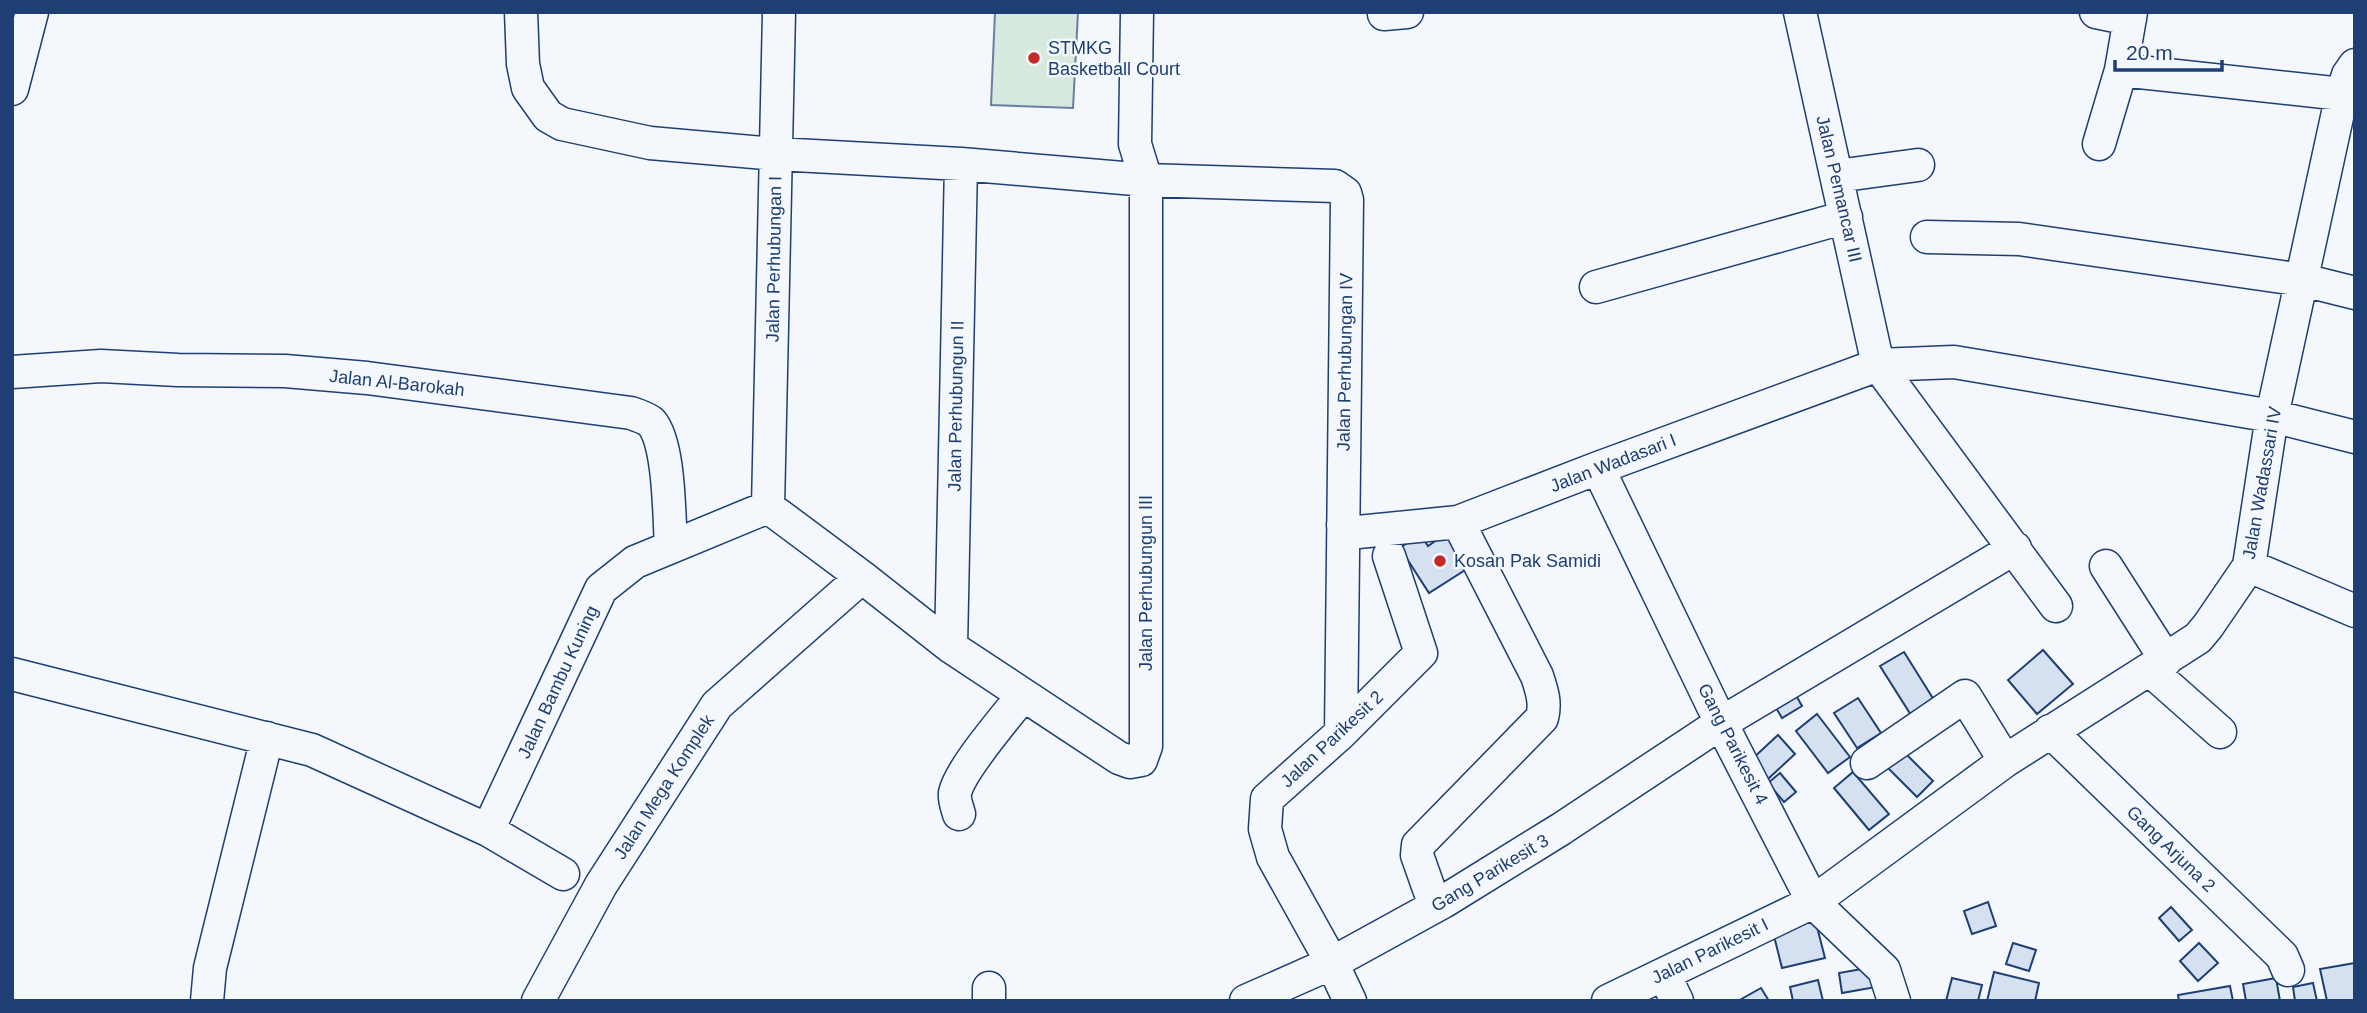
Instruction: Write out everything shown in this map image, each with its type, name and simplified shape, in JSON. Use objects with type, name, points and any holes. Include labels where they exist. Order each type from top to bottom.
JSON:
[{"type":"street","points":[[12,89],[32,12]]},
{"type":"street","points":[[521,12],[523,64],[528,88],[548,116],[562,124],[650,143],[776,154],[779,12]]},
{"type":"street","points":[[1137,12],[1135,144],[1146,180]]},
{"type":"street","name":"Jalan Pemancar III","points":[[1800,12],[1878,365]]},
{"type":"street","points":[[2096,12],[2130,15],[2122,69],[2099,144]]},
{"type":"street","points":[[2122,69],[2350,78]]},
{"type":"street","name":"Jalan Wadassari IV","points":[[1812,902],[2005,761],[2198,638],[2249,566],[2272,416],[2350,78]]},
{"type":"street","name":"Jalan Perhubungan I","points":[[768,507],[776,154],[961,164],[1146,180]]},
{"type":"street","name":"Jalan Perhubungun II","points":[[951,648],[961,164]]},
{"type":"street","points":[[1837,176],[1918,165]]},
{"type":"street","name":"Jalan Perhubungan IV","points":[[1146,180],[1335,186],[1346,196],[1341,733]]},
{"type":"street","name":"Jalan Perhubungun III","points":[[768,507],[951,648],[1119,758],[1136,762],[1143,757],[1146,732],[1146,180]]},
{"type":"street","points":[[1596,288],[1846,217]]},
{"type":"street","points":[[1927,237],[2019,239],[2303,280],[2355,293]]},
{"type":"street","name":"Jalan Wadasari I","points":[[1343,525],[1358,532],[1458,522],[1878,365],[1954,362],[2272,416],[2355,438]]},
{"type":"street","points":[[1878,365],[2056,606]]},
{"type":"street","name":"Jalan Al-Barokah","points":[[12,372],[101,366],[285,371],[407,383],[631,413],[650,421],[659,436],[664,455],[671,547]]},
{"type":"street","name":"Gang Parikesit 4","points":[[1598,468],[1721,723],[1812,902],[1884,970],[1894,1001]]},
{"type":"street","name":"Jalan Bambu Kuning","points":[[488,830],[601,589],[635,562],[768,507]]},
{"type":"street","points":[[1435,906],[1417,855],[1418,845],[1542,718],[1544,708],[1543,693],[1537,676],[1458,522]]},
{"type":"street","name":"Gang Parikesit 3","points":[[1246,1001],[1332,963],[1435,906],[1561,829],[1721,723],[2015,548]]},
{"type":"street","name":"Jalan Parikesit 2","points":[[1350,1001],[1273,857],[1265,830],[1267,799],[1341,733],[1422,651],[1389,556]]},
{"type":"street","points":[[2106,566],[2158,665],[2220,733]]},
{"type":"street","points":[[2249,566],[2355,611]]},
{"type":"street","name":"Jalan Mega Komplek","points":[[538,1001],[601,885],[717,705],[862,577]]},
{"type":"street","points":[[12,674],[312,750],[488,830],[563,874]]},
{"type":"street","points":[[958,814],[954,797],[957,785],[1023,695]]},
{"type":"street","points":[[1867,763],[1965,696],[2005,761]]},
{"type":"street","name":"Gang Arjuna 2","points":[[2050,732],[2283,956],[2288,970]]},
{"type":"street","points":[[207,1001],[210,968],[267,738]]},
{"type":"street","name":"Jalan Parikesit I","points":[[1608,1001],[1671,987],[1812,902]]},
{"type":"shaded area","name":"STMKG Basketball Court","points":[[995,12],[1078,12],[1073,108],[991,105]]},
{"type":"building","name":"Kosan Pak Samidi","points":[[1451,530],[1473,565],[1429,593],[1400,548],[1420,534],[1428,546]]},
{"type":"building","points":[[2043,650],[2073,684],[2037,714],[2008,680]]},
{"type":"building","points":[[1904,652],[1934,700],[1911,715],[1880,666]]},
{"type":"building","points":[[1793,690],[1802,706],[1782,718],[1772,701]]},
{"type":"building","points":[[1858,698],[1881,733],[1857,748],[1834,713]]},
{"type":"building","points":[[1817,714],[1850,757],[1828,773],[1796,731]]},
{"type":"building","points":[[1778,735],[1795,754],[1768,779],[1751,760]]},
{"type":"building","points":[[1897,745],[1933,781],[1917,797],[1881,761]]},
{"type":"building","points":[[1853,772],[1889,814],[1869,830],[1834,788]]},
{"type":"building","points":[[1780,773],[1796,792],[1784,802],[1768,783]]},
{"type":"building","points":[[1988,902],[1996,926],[1972,934],[1964,911]]},
{"type":"building","points":[[2171,907],[2192,930],[2179,941],[2159,918]]},
{"type":"building","points":[[1815,919],[1825,958],[1782,968],[1772,928]]},
{"type":"building","points":[[2013,943],[2036,950],[2029,971],[2006,964]]},
{"type":"building","points":[[2199,943],[2218,963],[2198,981],[2180,961]]},
{"type":"building","points":[[2355,963],[2355,1001],[2327,1001],[2320,969]]},
{"type":"building","points":[[1873,967],[1876,987],[1842,993],[1839,973]]},
{"type":"building","points":[[1994,972],[2039,983],[2035,1001],[1987,1001]]},
{"type":"building","points":[[1952,978],[1982,985],[1978,1001],[1946,1001]]},
{"type":"building","points":[[2276,978],[2280,1001],[2246,1001],[2243,984]]},
{"type":"building","points":[[1818,980],[1823,1001],[1793,1001],[1790,987]]},
{"type":"building","points":[[2313,983],[2317,1001],[2295,1001],[2293,987]]},
{"type":"building","points":[[2230,986],[2233,1001],[2179,1001],[2178,995]]},
{"type":"building","points":[[1761,988],[1769,1001],[1738,1001]]},
{"type":"place","name":"STMKG Basketball Court","points":[[1034,58]]},
{"type":"place","name":"Kosan Pak Samidi","points":[[1440,561]]}]
